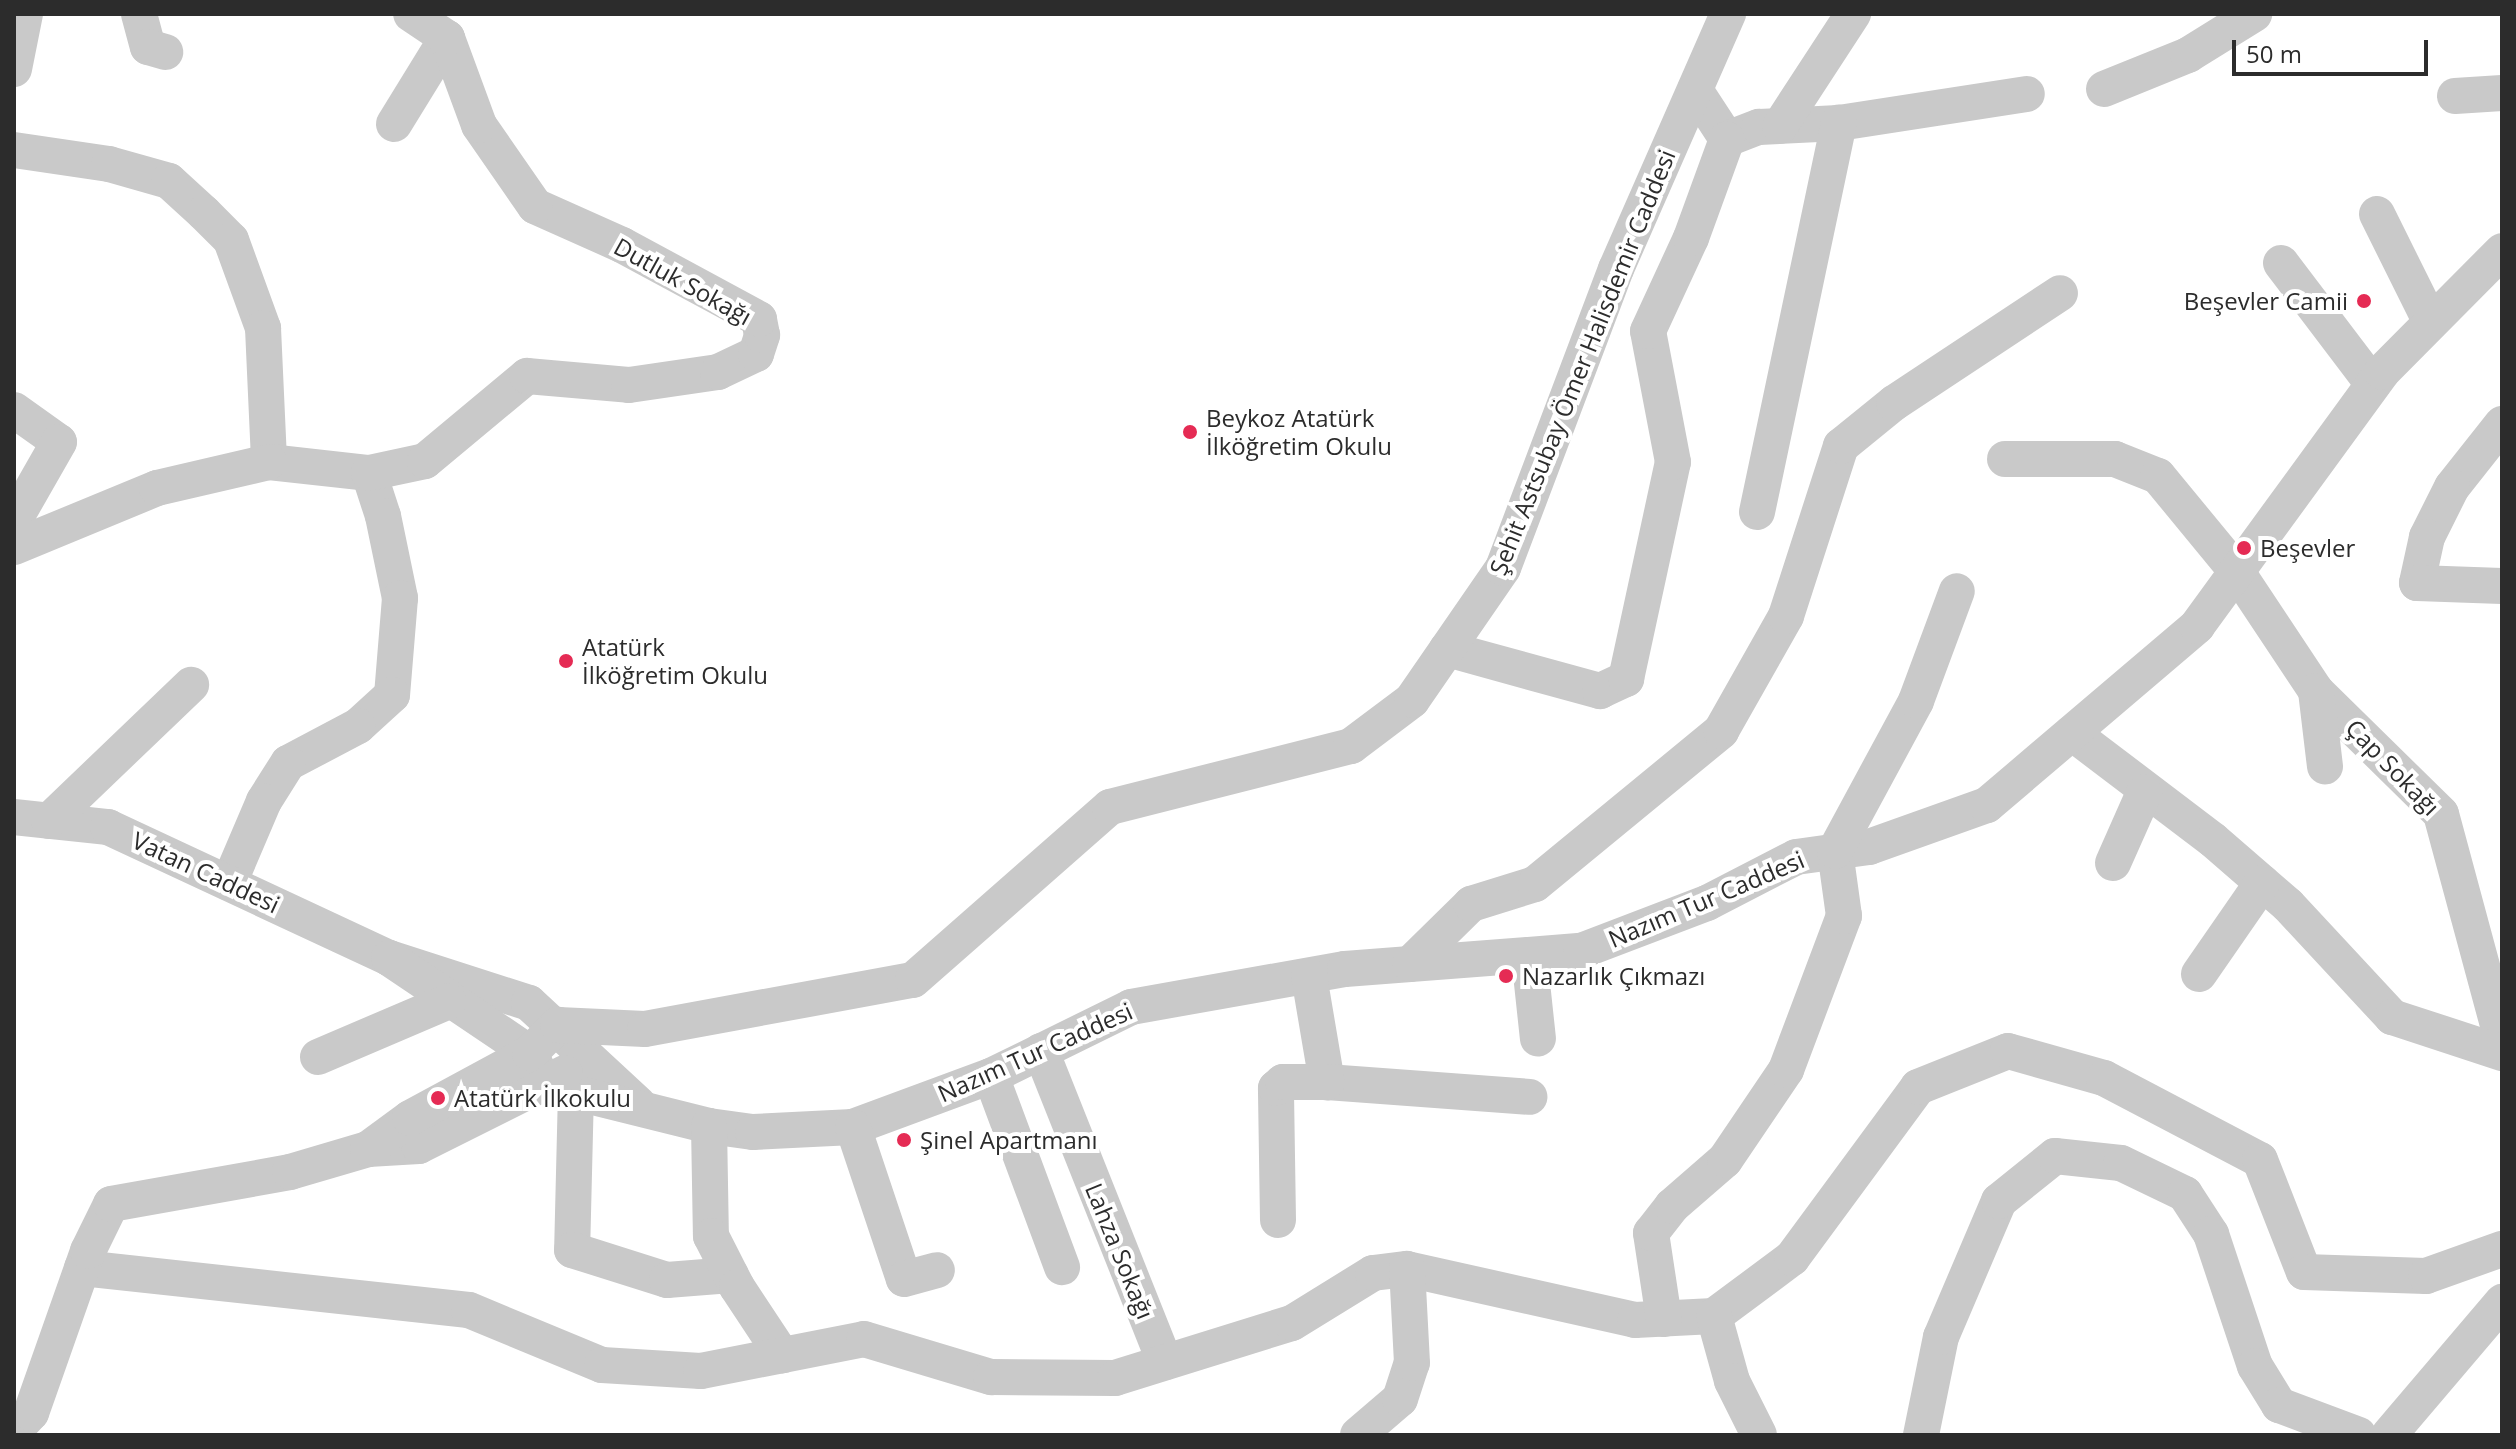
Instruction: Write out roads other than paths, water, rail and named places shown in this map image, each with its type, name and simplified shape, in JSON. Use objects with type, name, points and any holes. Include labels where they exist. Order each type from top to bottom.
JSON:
[{"type":"street","points":[[14,69],[25,14]]},
{"type":"street","points":[[139,14],[148,47],[165,52]]},
{"type":"street","points":[[394,124],[447,38],[411,14]]},
{"type":"street","name":"Şehit Astsubay Ömer Halisdemir Caddesi","points":[[645,1029],[913,980],[1110,807],[1219,775],[1351,746],[1412,700],[1503,568],[1616,269],[1728,14]]},
{"type":"street","points":[[1780,126],[1853,14]]},
{"type":"street","points":[[2104,89],[2188,55],[2254,14]]},
{"type":"street","name":"Dutluk Sokağı","points":[[369,473],[425,461],[527,376],[629,385],[718,372],[756,354],[762,335],[759,319],[622,245],[535,206],[479,125],[447,38]]},
{"type":"street","points":[[1695,90],[1727,139]]},
{"type":"street","points":[[2455,96],[2502,93]]},
{"type":"street","points":[[1727,139],[1780,126],[1839,123],[2027,94]]},
{"type":"street","points":[[1757,512],[1839,123]]},
{"type":"street","points":[[1447,649],[1600,691],[1626,679],[1673,462],[1648,331],[1691,238],[1727,139]]},
{"type":"street","points":[[14,150],[109,164],[169,181],[231,240],[263,328],[269,462]]},
{"type":"street","points":[[2377,214],[2430,321]]},
{"type":"street","name":"Nazım Tur Caddesi","points":[[642,1107],[709,1126],[753,1132],[853,1127],[991,1076],[1131,1007],[1309,976],[1410,964],[1581,951],[1707,903],[1796,857],[1869,847],[1987,805],[2197,626],[2373,384],[2430,321],[2502,251]]},
{"type":"street","points":[[2281,263],[2373,384]]},
{"type":"street","points":[[1410,964],[1471,904],[1535,884],[1721,731],[1786,616],[1841,446],[1894,403],[2060,293]]},
{"type":"street","points":[[14,410],[59,442],[14,521]]},
{"type":"street","points":[[2502,424],[2452,487],[2427,537],[2417,583],[2502,586]]},
{"type":"street","name":"Çap Sokağı","points":[[2005,459],[2115,459],[2158,476],[2237,572],[2316,691],[2441,814],[2502,1040]]},
{"type":"street","points":[[14,547],[157,488],[269,462],[369,473],[400,598],[392,695],[358,726],[288,763],[264,801],[229,883]]},
{"type":"street","points":[[1664,1319],[1651,1233],[1672,1206],[1725,1160],[1786,1070],[1844,916],[1835,851],[1916,701],[1957,591]]},
{"type":"street","points":[[31,819],[191,685]]},
{"type":"street","name":"Çap Sokağı","points":[[2316,691],[2325,766]]},
{"type":"street","points":[[2072,733],[2144,793],[2213,840],[2262,883],[2392,1017],[2502,1053]]},
{"type":"street","points":[[2113,863],[2144,793]]},
{"type":"street","name":"Vatan Caddesi","points":[[31,819],[108,827],[389,958],[529,1003],[558,1025]]},
{"type":"street","points":[[2199,974],[2262,883]]},
{"type":"street","points":[[1529,955],[1538,1039]]},
{"type":"street","name":"Vatan Caddesi","points":[[389,958],[449,1001],[560,1072],[642,1107]]},
{"type":"street","points":[[1309,976],[1327,1082]]},
{"type":"street","points":[[318,1057],[449,1001]]},
{"type":"street","points":[[645,1029],[558,1025],[572,1250],[667,1280],[731,1275]]},
{"type":"street","points":[[14,1431],[31,1413],[82,1268],[111,1204],[290,1172],[368,1149],[410,1118],[560,1072],[645,1029]]},
{"type":"street","name":"Lahza Sokağı","points":[[1041,1051],[1165,1362]]},
{"type":"street","points":[[82,1268],[469,1310],[602,1365],[701,1371],[864,1339],[991,1377],[1115,1378],[1292,1323],[1373,1273],[1407,1269],[1635,1320],[1714,1316],[1792,1258],[1918,1087],[2008,1051],[2104,1078],[2260,1160],[2304,1272],[2426,1276],[2502,1249]]},
{"type":"street","points":[[991,1076],[1062,1267]]},
{"type":"street","points":[[1278,1220],[1276,1088],[1283,1082],[1327,1082],[1529,1097]]},
{"type":"street","points":[[709,1126],[711,1236],[731,1275],[782,1355]]},
{"type":"street","points":[[853,1127],[904,1279],[937,1270]]},
{"type":"street","points":[[1921,1435],[1941,1337],[1999,1201],[2055,1156],[2121,1163],[2185,1194],[2211,1234],[2250,1353],[2279,1405],[2359,1435]]},
{"type":"street","points":[[1358,1435],[1400,1399],[1412,1363],[1407,1269]]},
{"type":"street","points":[[2389,1435],[2487,1333],[2502,1302]]},
{"type":"street","points":[[1714,1316],[1732,1381],[1759,1435]]},
{"type":"place","name":"Beşevler Camii","points":[[2364,301]]},
{"type":"place","name":"Beykoz Atatürk İlköğretim Okulu","points":[[1190,432]]},
{"type":"place","name":"Beşevler","points":[[2244,548]]},
{"type":"place","name":"Atatürk İlköğretim Okulu","points":[[566,661]]},
{"type":"place","name":"Nazarlık Çıkmazı","points":[[1506,976]]},
{"type":"place","name":"Atatürk İlkokulu","points":[[438,1098]]},
{"type":"place","name":"Şinel Apartmanı","points":[[904,1140]]}]
